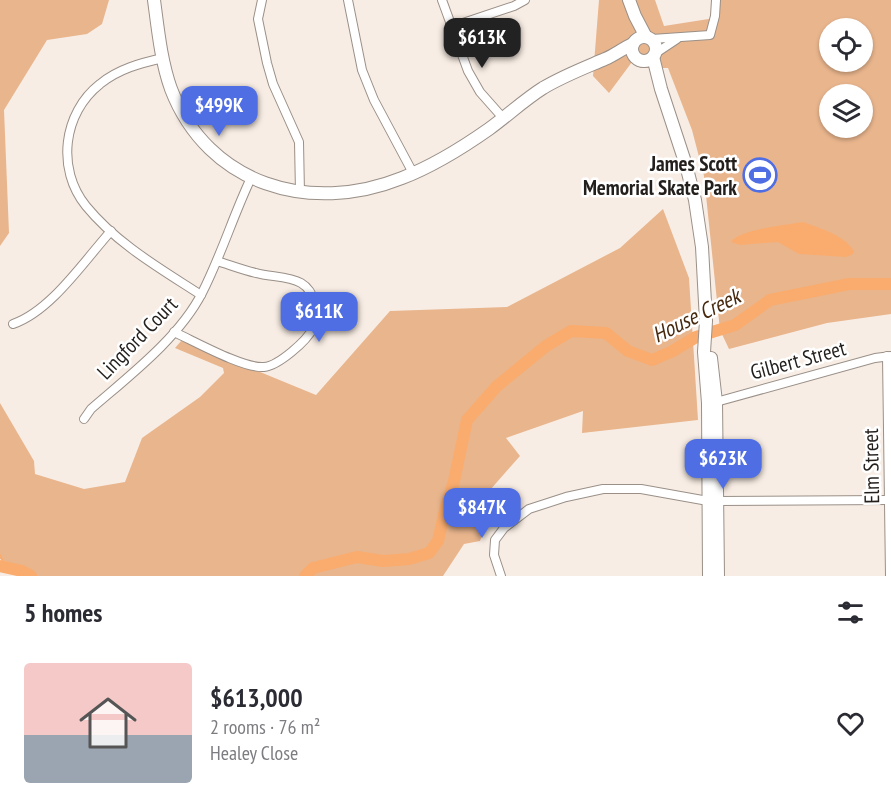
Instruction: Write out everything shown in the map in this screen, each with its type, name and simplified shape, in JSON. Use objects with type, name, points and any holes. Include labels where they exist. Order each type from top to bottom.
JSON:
[{"type":"main road","points":[[154,0],[163,58],[171,88],[194,131],[210,150],[251,178],[270,186],[300,193],[329,194],[362,189],[388,183],[413,173],[457,151],[542,89],[574,71],[607,58],[644,48]]},
{"type":"main road","points":[[629,0],[681,148],[695,200],[702,247],[706,340],[710,352],[712,403],[713,501],[710,576]]},
{"type":"main road","points":[[713,501],[718,576]]},
{"type":"street","points":[[262,0],[258,20],[267,63],[273,84],[299,142],[300,193]]},
{"type":"street","points":[[348,0],[362,70],[374,100],[413,173]]},
{"type":"street","points":[[442,0],[468,71],[480,92],[503,118]]},
{"type":"street","points":[[451,27],[514,6],[525,0]]},
{"type":"street","points":[[644,48],[680,37],[710,35],[716,0]]},
{"type":"street","points":[[644,48],[680,37]]},
{"type":"street","points":[[163,58],[130,67],[100,83],[72,118],[67,151],[68,165],[79,197],[111,231],[150,263],[201,295]]},
{"type":"street","name":"Lingford Court","points":[[84,419],[91,409],[174,332],[201,295],[251,178]]},
{"type":"street","points":[[13,324],[24,321],[40,309],[111,231]]},
{"type":"street","points":[[174,332],[229,357],[260,367],[279,361],[308,337],[316,320],[315,304],[304,285],[295,280],[257,273],[217,261]]},
{"type":"street","name":"Gilbert Street","points":[[712,403],[829,370],[889,356]]},
{"type":"street","name":"Elm Street","points":[[889,356],[890,576]]},
{"type":"street","points":[[501,576],[494,555],[495,540],[504,528],[516,520],[524,519],[538,508],[566,497],[603,489],[641,489],[713,501],[889,500]]},
{"type":"shaded area","points":[[0,0],[109,0],[102,24],[87,34],[47,40],[4,110],[9,233],[0,246]]},
{"type":"shaded area","points":[[599,0],[655,0],[664,26],[715,18],[715,0],[891,0],[891,314],[827,323],[729,349],[720,330],[704,176],[692,130],[668,68],[641,68],[632,62],[609,93],[593,76]]},
{"type":"shaded area","points":[[663,209],[689,278],[698,420],[582,433],[583,411],[506,438],[520,456],[490,490],[498,521],[485,528],[480,541],[464,544],[443,576],[36,576],[0,559],[0,403],[34,461],[35,474],[84,489],[125,482],[142,438],[200,397],[224,373],[223,368],[175,348],[182,340],[316,395],[390,311],[507,307],[620,248]]},
{"type":"shaded area","points":[[803,222],[838,236],[854,251],[853,254],[846,257],[799,254],[778,242],[740,245],[731,242],[754,231]]},
{"type":"waterway","name":"House Creek","points":[[305,576],[313,568],[357,557],[383,561],[409,559],[429,553],[438,541],[467,420],[497,386],[546,346],[571,331],[606,333],[628,351],[652,360],[696,337],[735,325],[770,300],[849,284],[891,284]]},
{"type":"waterway","points":[[0,555],[6,568]]},
{"type":"waterway","name":"House Creek","points":[[0,566],[22,571],[31,576]]},
{"type":"place","name":"James Scott Memorial Skate Park","points":[[760,175]]}]
